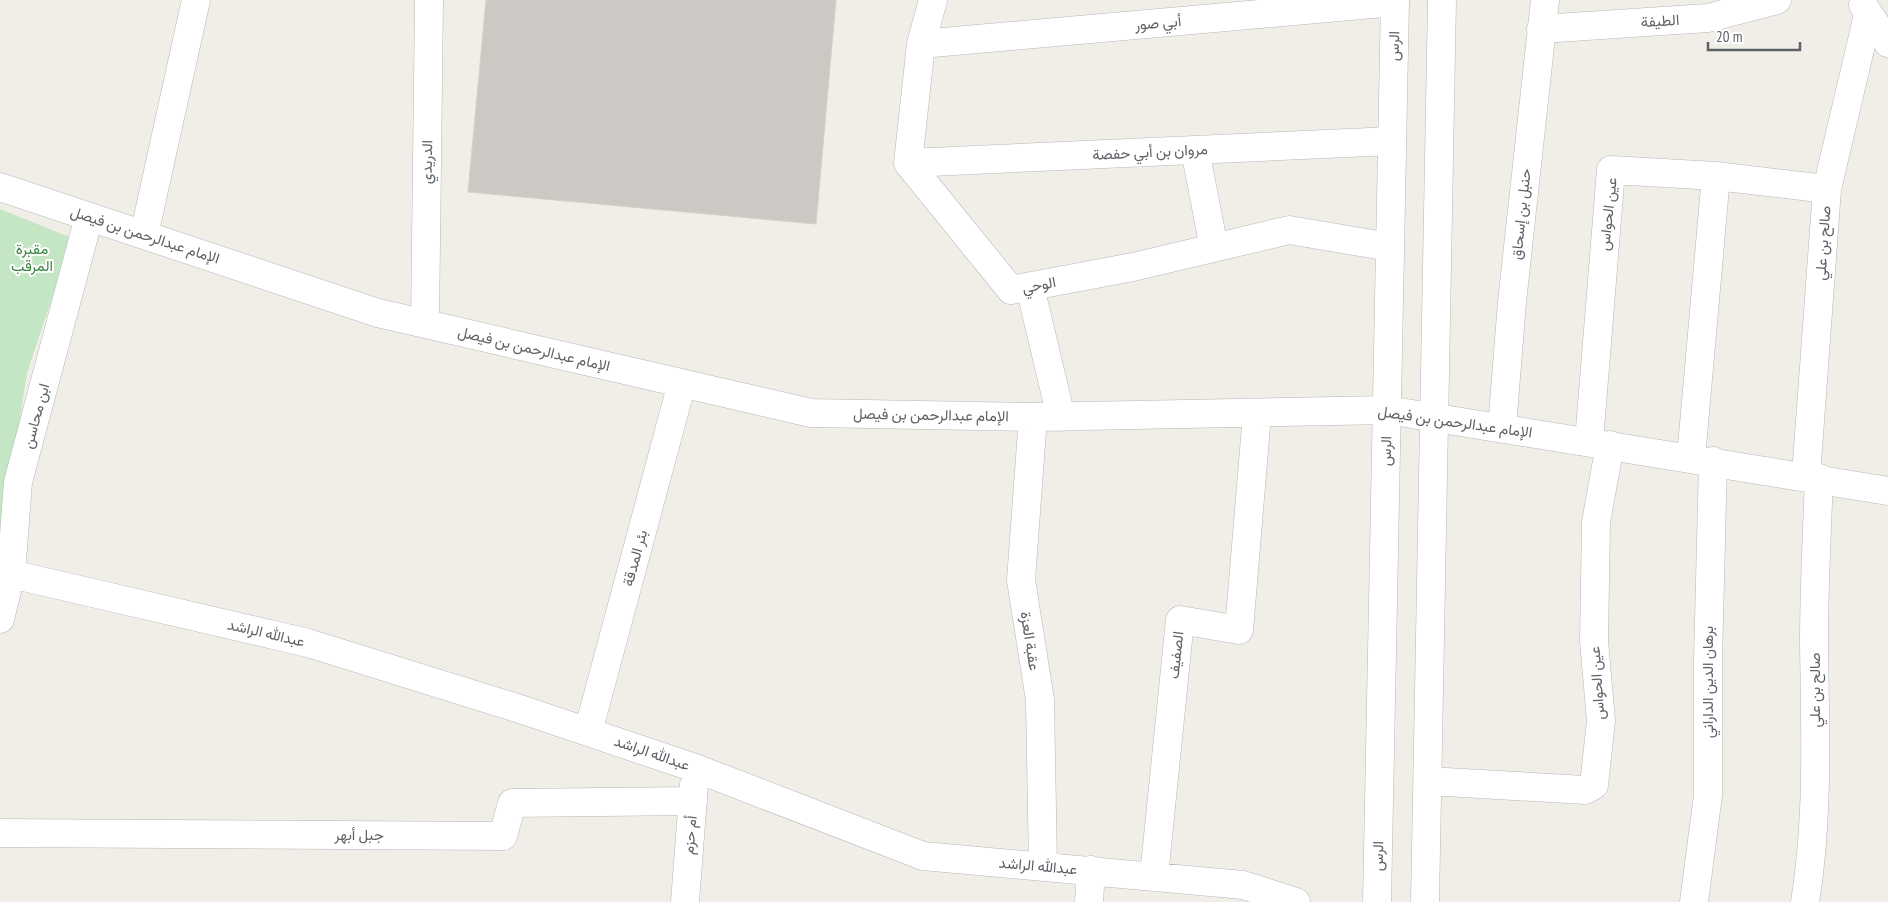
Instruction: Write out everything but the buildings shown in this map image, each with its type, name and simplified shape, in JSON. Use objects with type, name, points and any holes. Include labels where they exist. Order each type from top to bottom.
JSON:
[{"type":"street","points":[[144,235],[196,0]]},
{"type":"street","name":"الدريدي","points":[[425,324],[429,0]]},
{"type":"street","points":[[908,163],[921,44],[933,0]]},
{"type":"street","points":[[1425,902],[1442,0]]},
{"type":"street","name":"حنبل بن إسحاق","points":[[1502,428],[1512,302],[1545,0]]},
{"type":"street","name":"الطيفة","points":[[1541,29],[1708,18],[1777,0]]},
{"type":"street","name":"أبي صور","points":[[921,44],[1395,1]]},
{"type":"street","name":"الرس","points":[[1377,902],[1395,1]]},
{"type":"street","points":[[1864,8],[1888,43]]},
{"type":"street","name":"صالح بن علي","points":[[1806,902],[1812,859],[1815,773],[1812,477],[1827,189],[1864,8]]},
{"type":"street","name":"مروان بن أبي حفصة","points":[[908,163],[1392,141]]},
{"type":"street","points":[[1195,150],[1214,248]]},
{"type":"street","name":"الوحي","points":[[908,163],[1011,290],[1133,267],[1289,230],[1390,247]]},
{"type":"street","name":"عين الحواس","points":[[1428,781],[1584,790],[1594,784],[1601,721],[1594,641],[1596,522],[1611,170],[1716,176],[1827,189]]},
{"type":"street","name":"برهان الدين الداراني","points":[[1694,902],[1708,795],[1708,660],[1702,460],[1716,176]]},
{"type":"street","name":"الإمام عبدالرحمن بن فيصل","points":[[0,187],[378,313],[811,413],[1033,417],[1387,410],[1888,490]]},
{"type":"street","name":"ابن محاسن","points":[[0,618],[11,574],[18,482],[89,217]]},
{"type":"street","points":[[1030,287],[1061,416]]},
{"type":"street","name":"بئر المدقة","points":[[588,732],[682,383]]},
{"type":"street","name":"الصفيف","points":[[1154,876],[1180,620],[1239,630],[1257,414]]},
{"type":"street","name":"عقبة العزة","points":[[1033,417],[1020,580],[1040,700],[1043,866]]},
{"type":"street","name":"عبدالله الراشد","points":[[11,574],[308,643],[695,768],[923,856],[1243,885],[1296,902]]},
{"type":"street","name":"أم حزم","points":[[685,902],[695,768]]},
{"type":"street","name":"جبل أبهر","points":[[0,833],[503,836],[512,803],[693,801]]},
{"type":"street","points":[[1089,902],[1091,870]]},
{"type":"green space","name":"مقبرة المرقب","points":[[0,209],[72,238],[27,373],[0,547]]}]
